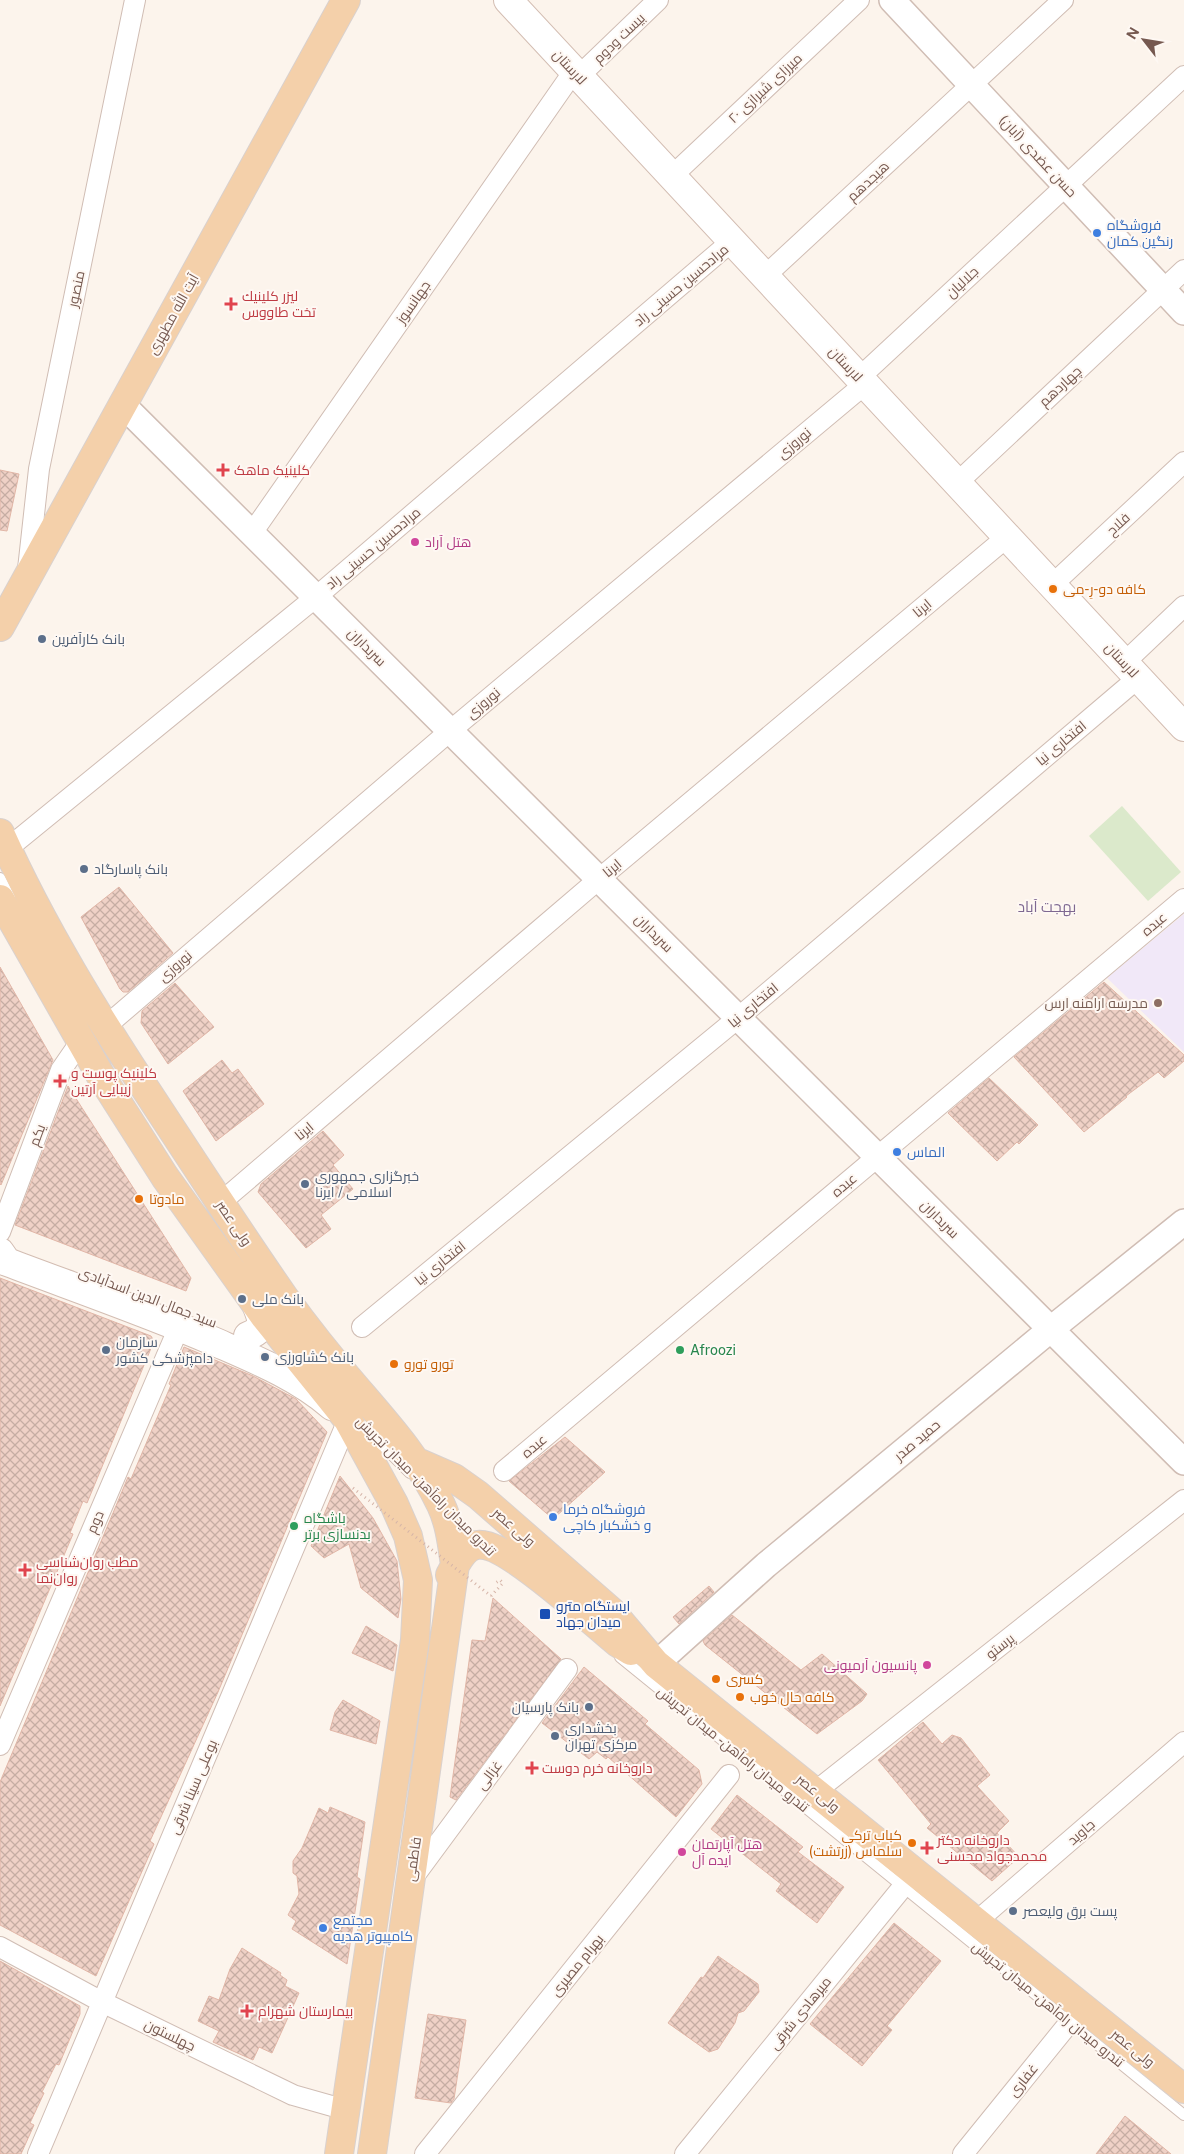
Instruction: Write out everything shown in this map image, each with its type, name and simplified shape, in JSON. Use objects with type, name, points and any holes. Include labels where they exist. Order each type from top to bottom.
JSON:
[{"type":"main road","name":"آیت الله مطهری","points":[[0,627],[346,0]]},
{"type":"main road","name":"لارستان","points":[[508,0],[1184,727]]},
{"type":"main road","points":[[0,598],[27,579]]},
{"type":"main road","name":"ولی عصر","points":[[4,841],[38,913],[105,1027],[286,1299],[309,1355],[348,1420],[394,1504],[408,1536],[418,1580],[415,1640]]},
{"type":"main road","name":"ولی عصر","points":[[0,899],[81,1041],[165,1177],[255,1301],[309,1355],[391,1428],[415,1461],[454,1478],[478,1496],[611,1611],[656,1664],[816,1791],[909,1880],[977,1921],[1076,2015],[1184,2089]]},
{"type":"main road","name":"سید جمال الدین اسدآبادی","points":[[0,1245],[14,1244],[248,1336],[309,1355]]},
{"type":"main road","points":[[0,1252],[7,1262],[178,1327],[266,1364],[316,1393],[348,1420]]},
{"type":"main road","points":[[248,1336],[258,1332],[261,1324],[255,1301]]},
{"type":"main road","points":[[415,1461],[441,1505],[451,1538],[454,1566]]},
{"type":"main road","points":[[338,2154],[415,1640],[454,1566],[470,1547],[479,1544],[493,1547],[516,1559],[618,1643],[656,1664]]},
{"type":"main road","name":"فاطمی","points":[[372,2154],[454,1566]]},
{"type":"main road","points":[[346,2110],[378,2116]]},
{"type":"street","name":"منصور","points":[[27,579],[39,469],[135,0]]},
{"type":"street","name":"بیست ودوم","points":[[576,73],[658,0]]},
{"type":"street","name":"میرزای شیرازی ۲۰","points":[[672,176],[859,0]]},
{"type":"street","name":"حسن عضدی (آبان)","points":[[892,0],[1184,312]]},
{"type":"street","name":"هیجدهم","points":[[765,276],[1063,0]]},
{"type":"street","name":"جهانسوز","points":[[252,533],[576,73]]},
{"type":"street","name":"جلالیان","points":[[862,381],[1184,76]]},
{"type":"street","name":"مرادحسین حسینی راد","points":[[4,841],[316,597],[732,241]]},
{"type":"street","name":"چهاردهم","points":[[957,483],[1184,270]]},
{"type":"street","name":"نوروزی","points":[[105,1027],[862,381]]},
{"type":"street","name":"سربداران","points":[[123,404],[1184,1462]]},
{"type":"street","name":"فلاح","points":[[1052,585],[1184,462]]},
{"type":"street","name":"ايرنا","points":[[220,1202],[599,879],[1007,537]]},
{"type":"street","name":"افتخاری نیا","points":[[362,1327],[738,1018],[1131,670],[1184,606]]},
{"type":"street","name":"عبده","points":[[504,1471],[1184,899]]},
{"type":"street","name":"یکم","points":[[0,1232],[61,1070],[81,1041]]},
{"type":"street","name":"حمید صدر","points":[[656,1664],[766,1565],[1051,1329],[1184,1222]]},
{"type":"street","name":"دوم","points":[[0,1745],[178,1327]]},
{"type":"street","name":"بوعلی سینا شرقی","points":[[38,2154],[348,1420]]},
{"type":"street","name":"پرستو","points":[[816,1791],[1184,1500]]},
{"type":"street","name":"غزالی","points":[[410,1880],[567,1670]]},
{"type":"street","name":"جاوید","points":[[977,1921],[1184,1742]]},
{"type":"street","name":"بهرام مصیری","points":[[426,2154],[729,1775]]},
{"type":"street","name":"میرهادی شرقی","points":[[685,2154],[909,1880]]},
{"type":"street","name":"چهلستون","points":[[0,1947],[102,2002],[293,2095],[346,2110]]},
{"type":"street","name":"غفاری","points":[[963,2154],[1076,2015]]},
{"type":"lane","name":"تندرو میدان راه‌آهن - میدان تجریش","points":[[0,878],[56,987],[113,1079],[195,1203],[354,1416],[479,1544],[522,1578]]},
{"type":"lane","name":"تندرو میدان راه‌آهن - میدان تجریش","points":[[582,1627],[909,1880],[1076,2015],[1184,2115]]},
{"type":"path","points":[[353,1488],[491,1596],[503,1583],[500,1580],[494,1584]]},
{"type":"shaded area","name":"مدرسه ارامنه ارس","points":[[1184,914],[1184,1052],[1107,978]]},
{"type":"green space","points":[[1122,806],[1181,872],[1148,901],[1089,836]]},
{"type":"building","points":[[0,470],[19,474],[7,531],[0,530]]},
{"type":"building","points":[[119,887],[173,953],[128,992],[123,992],[120,989],[81,917]]},
{"type":"building","points":[[0,967],[53,1060],[1,1185],[0,1184]]},
{"type":"building","points":[[1104,982],[1184,1055],[1184,1061],[1164,1078],[1158,1072],[1126,1096],[1084,1132],[1014,1057]]},
{"type":"building","points":[[175,983],[214,1027],[168,1064],[141,1023],[142,1011]]},
{"type":"building","points":[[222,1060],[232,1073],[238,1069],[264,1104],[216,1141],[183,1091]]},
{"type":"building","points":[[989,1078],[1038,1125],[1019,1144],[1017,1142],[997,1161],[948,1113]]},
{"type":"building","points":[[68,1086],[191,1278],[186,1291],[15,1225]]},
{"type":"building","name":"خبرگزاری جمهوری اسلامی / ایرنا","points":[[323,1131],[344,1155],[333,1165],[353,1189],[321,1215],[331,1229],[306,1248],[258,1192],[261,1184]]},
{"type":"building","points":[[0,1278],[151,1336],[154,1341],[87,1503],[83,1501],[70,1533],[73,1534],[0,1706]]},
{"type":"building","points":[[184,1347],[253,1376],[296,1399],[327,1432],[218,1692],[150,1841],[154,1844],[96,1976],[0,1925],[0,1782],[128,1477],[131,1479],[171,1385],[169,1384]]},
{"type":"building","points":[[565,1437],[605,1472],[553,1519],[509,1481]]},
{"type":"building","points":[[340,1476],[373,1518],[397,1561],[401,1599],[398,1618],[361,1588],[349,1544],[324,1558],[311,1546]]},
{"type":"building","points":[[709,1586],[714,1592],[679,1624],[673,1617]]},
{"type":"building","points":[[493,1598],[561,1659],[456,1800],[450,1797],[472,1640],[485,1641]]},
{"type":"building","points":[[732,1615],[801,1670],[822,1654],[867,1694],[862,1701],[817,1734],[705,1645],[703,1641]]},
{"type":"building","points":[[366,1626],[397,1645],[393,1671],[352,1653]]},
{"type":"building","points":[[584,1667],[648,1721],[645,1724],[699,1770],[702,1784],[676,1817],[608,1757],[606,1759],[597,1752],[589,1759],[542,1723]]},
{"type":"building","points":[[343,1700],[380,1721],[376,1744],[330,1730],[335,1712]]},
{"type":"building","points":[[923,1722],[942,1744],[952,1735],[961,1738],[990,1775],[977,1786],[1009,1821],[997,1833],[1019,1857],[992,1881],[927,1828],[931,1824],[878,1760]]},
{"type":"building","points":[[737,1795],[803,1847],[798,1852],[844,1887],[817,1923],[776,1891],[781,1884],[711,1829]]},
{"type":"building","points":[[330,1807],[365,1822],[357,1877],[360,1879],[347,1964],[292,1929],[296,1921],[288,1915],[299,1894],[297,1876],[293,1873],[293,1861],[302,1848],[319,1808],[328,1813]]},
{"type":"building","points":[[894,1923],[941,1961],[887,2026],[892,2030],[862,2066],[810,2024]]},
{"type":"building","name":"بيمارستان شهرام","points":[[242,1948],[281,1973],[280,1975],[287,1980],[285,1986],[299,1993],[272,2053],[259,2047],[253,2060],[213,2042],[219,2031],[198,2021],[209,1996],[219,2000],[230,1969]]},
{"type":"building","points":[[718,1956],[758,1984],[759,1992],[744,2011],[738,2013],[735,2023],[718,2049],[709,2052],[668,2023]]},
{"type":"building","points":[[0,1961],[80,2006],[80,2014],[59,2065],[56,2064],[42,2092],[44,2093],[30,2123],[34,2125],[21,2154],[0,2154]]},
{"type":"building","points":[[428,2014],[466,2020],[454,2099],[451,2103],[415,2098]]},
{"type":"building","points":[[1125,2116],[1171,2154],[1096,2154]]},
{"type":"place","name":"فروشگاه رنگین کمان","points":[[1097,233]]},
{"type":"place","name":"ليزر كلينيك تخت طاووس","points":[[231,304]]},
{"type":"place","name":"کلینیک ماهک","points":[[223,470]]},
{"type":"place","name":"هتل آراد","points":[[415,542]]},
{"type":"place","name":"کافه دو-رِ-می","points":[[1053,589]]},
{"type":"place","name":"بانک کارآفرین","points":[[42,639]]},
{"type":"place","name":"بانک پاسارگاد","points":[[84,869]]},
{"type":"place","name":"مدرسه ارامنه ارس","points":[[1158,1003]]},
{"type":"place","name":"کلینیک پوست و زیبایی آرتین","points":[[60,1081]]},
{"type":"place","name":"الماس","points":[[897,1152]]},
{"type":"place","name":"خبرگزاری جمهوری اسلامی / ایرنا","points":[[305,1184]]},
{"type":"place","name":"مادوتا","points":[[139,1199]]},
{"type":"place","name":"بانک ملی","points":[[242,1299]]},
{"type":"place","name":"سازمان دامپزشکی کشور","points":[[106,1350]]},
{"type":"place","name":"Afroozi","points":[[680,1350]]},
{"type":"place","name":"بانک کشاورزی","points":[[265,1357]]},
{"type":"place","name":"تورو تورو","points":[[394,1364]]},
{"type":"place","name":"فروشگاه خرما و خشکبار کاچی","points":[[553,1517]]},
{"type":"place","name":"باشگاه بدنسازی برتر","points":[[294,1526]]},
{"type":"place","name":"مطب روان‌شناسی روان‌نما","points":[[25,1570]]},
{"type":"place","name":"ایستگاه مترو میدان جهاد","points":[[545,1614]]},
{"type":"place","name":"پانسیون آرمیونی","points":[[927,1665]]},
{"type":"place","name":"كسرى","points":[[716,1679]]},
{"type":"place","name":"کافه حال خوب","points":[[740,1697]]},
{"type":"place","name":"بانک پارسیان","points":[[589,1707]]},
{"type":"place","name":"بخشداری مرکزی تهران","points":[[555,1736]]},
{"type":"place","name":"داروخانه خرم دوست","points":[[532,1768]]},
{"type":"place","name":"کباب ترکی سلماس (زرتشت)","points":[[912,1843]]},
{"type":"place","name":"داروخانه دکتر محمدجواد محسنی","points":[[927,1848]]},
{"type":"place","name":"هتل آپارتمان ایده آل","points":[[682,1852]]},
{"type":"place","name":"پست برق ولیعصر","points":[[1013,1911]]},
{"type":"place","name":"مجتمع کامپیوتر هدیه","points":[[323,1928]]},
{"type":"place","name":"بيمارستان شهرام","points":[[247,2011]]},
{"type":"district","name":"بهجت آباد","points":[[1047,907]]}]
